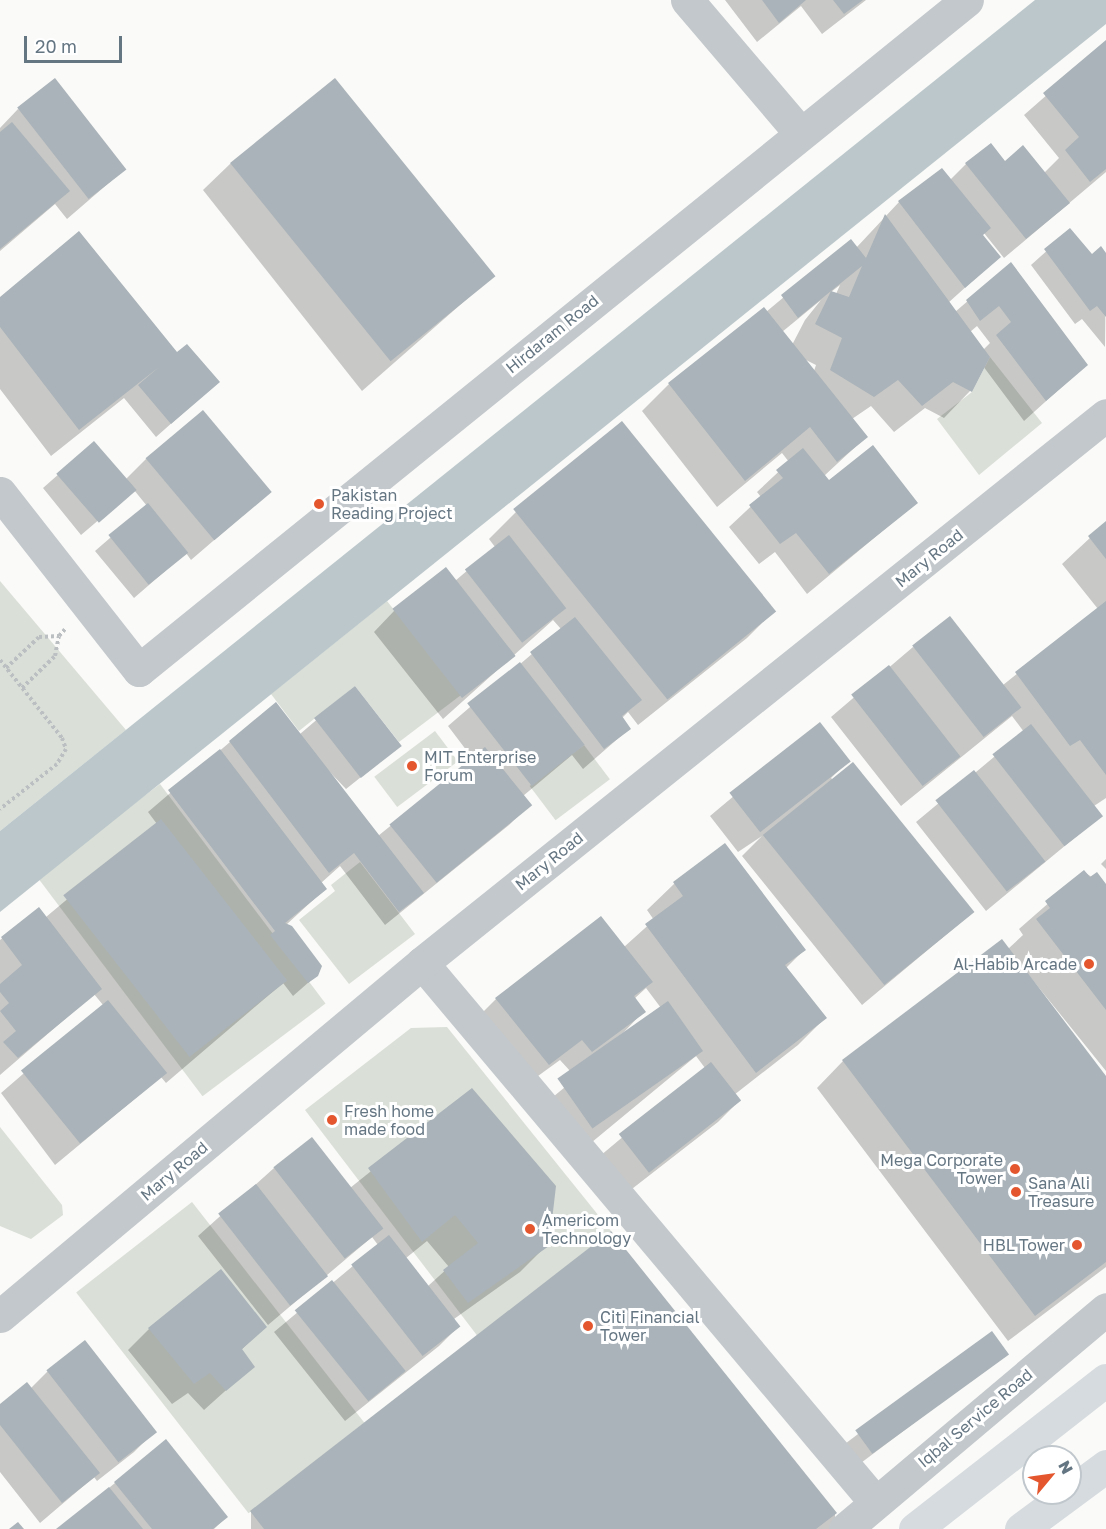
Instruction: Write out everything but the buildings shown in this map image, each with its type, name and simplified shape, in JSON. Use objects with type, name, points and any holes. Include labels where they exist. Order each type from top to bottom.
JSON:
[{"type":"main road","points":[[915,1529],[1106,1380]]},
{"type":"main road","points":[[1021,1529],[1106,1466]]},
{"type":"street","points":[[687,0],[800,133]]},
{"type":"street","name":"Hirdaram Road","points":[[0,493],[139,670],[967,0]]},
{"type":"street","name":"Mary Road","points":[[0,1316],[422,963],[1106,415]]},
{"type":"street","points":[[422,963],[875,1502]]},
{"type":"street","name":"Iqbal Service Road","points":[[844,1529],[1106,1309]]},
{"type":"path","points":[[6,668],[39,637],[59,636],[55,656],[22,688]]},
{"type":"path","points":[[0,660],[62,738],[66,750],[57,764],[0,809]]},
{"type":"shaded area","points":[[1035,0],[1106,0],[1106,24],[0,912],[0,831]]},
{"type":"shaded area","points":[[990,357],[1042,423],[979,475],[937,419],[972,392]]},
{"type":"shaded area","points":[[0,581],[126,730],[0,831]]},
{"type":"shaded area","points":[[387,601],[461,695],[399,742],[355,686],[299,731],[271,694]]},
{"type":"shaded area","points":[[435,731],[458,761],[397,807],[374,777]]},
{"type":"shaded area","points":[[584,745],[610,779],[556,820],[530,786]]},
{"type":"shaded area","points":[[160,784],[325,1004],[203,1096],[37,877]]},
{"type":"shaded area","points":[[360,862],[415,934],[349,984],[299,920],[335,891],[331,885]]},
{"type":"shaded area","points":[[447,1027],[611,1231],[479,1338],[305,1110],[411,1028]]},
{"type":"shaded area","points":[[0,1127],[62,1205],[63,1215],[31,1239],[0,1226]]},
{"type":"shaded area","points":[[192,1202],[364,1423],[249,1513],[76,1293]]},
{"type":"place","name":"Pakistan Reading Project","points":[[319,504]]},
{"type":"place","name":"MIT Enterprise Forum","points":[[412,766]]},
{"type":"place","name":"Al-Habib Arcade","points":[[1089,964]]},
{"type":"place","name":"Fresh home made food","points":[[332,1120]]},
{"type":"place","name":"Mega Corporate Tower","points":[[1015,1169]]},
{"type":"place","name":"Sana Ali Treasure","points":[[1016,1192]]},
{"type":"place","name":"Americom Technology","points":[[530,1229]]},
{"type":"place","name":"HBL Tower","points":[[1077,1245]]},
{"type":"place","name":"Citi Financial Tower","points":[[588,1326]]}]
